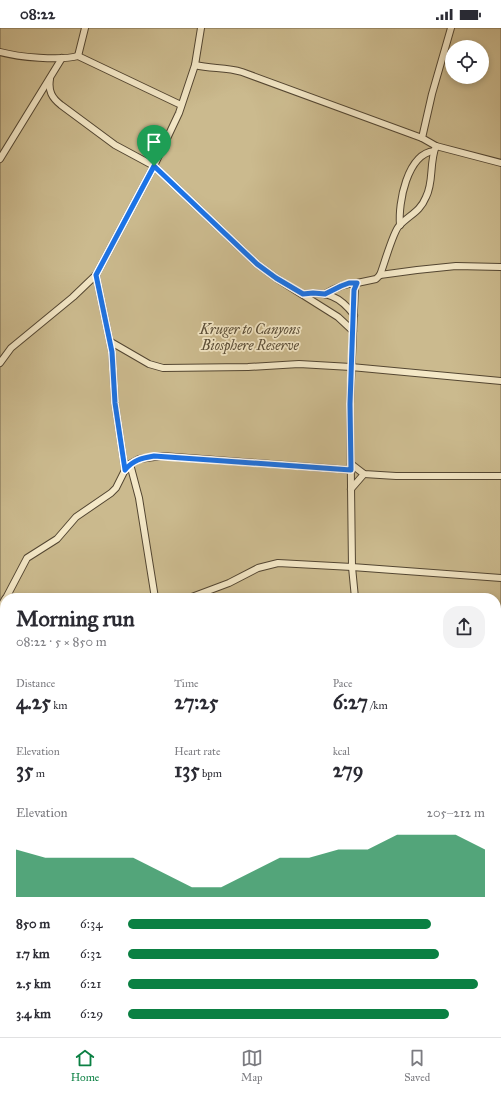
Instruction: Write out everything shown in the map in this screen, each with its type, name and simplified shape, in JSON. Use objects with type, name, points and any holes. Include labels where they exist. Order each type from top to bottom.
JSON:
[{"type":"street","points":[[78,56],[85,28]]},
{"type":"street","points":[[0,363],[10,348],[73,298],[96,275],[154,166],[181,105],[195,65],[201,28]]},
{"type":"street","points":[[422,138],[432,94],[451,28]]},
{"type":"street","points":[[0,52],[40,57],[62,58],[78,56],[181,105]]},
{"type":"street","points":[[0,159],[62,58]]},
{"type":"street","points":[[195,65],[208,68],[226,68],[242,72],[422,138],[435,148],[501,162]]},
{"type":"street","points":[[50,79],[50,92],[61,106],[115,145],[154,166],[257,264],[276,278],[338,317],[354,331]]},
{"type":"street","points":[[325,294],[349,283],[376,279],[380,275],[396,231],[400,225],[419,210],[426,198],[429,188],[431,162],[435,148]]},
{"type":"street","points":[[400,225],[399,219],[406,179],[409,172],[424,154],[435,148]]},
{"type":"street","points":[[380,275],[456,266],[501,267]]},
{"type":"street","points":[[96,275],[114,365],[115,403],[125,470]]},
{"type":"street","points":[[355,593],[352,567],[350,404],[354,331],[354,290],[357,283]]},
{"type":"street","points":[[303,294],[325,294],[340,300],[354,315]]},
{"type":"street","points":[[110,342],[149,364],[163,368],[248,367],[299,364],[351,367],[501,381]]},
{"type":"street","points":[[8,593],[27,558],[33,553],[57,540],[76,517],[111,493],[116,488],[125,470],[130,464],[139,459],[162,456],[351,467],[364,474],[396,476],[501,476]]},
{"type":"street","points":[[130,464],[139,498],[154,593]]},
{"type":"street","points":[[351,489],[364,474]]},
{"type":"street","points":[[202,593],[229,583],[258,568],[278,563],[501,578]]},
{"type":"green space","name":"Kruger to Canyons Biosphere Reserve","points":[[0,28],[501,28],[501,593],[0,593]]},
{"type":"route","points":[[154,166],[257,264],[276,278],[303,294],[325,294],[349,283],[357,283],[354,290],[354,331],[351,367],[351,470],[154,456],[145,457],[134,461],[125,470],[124,455],[115,403],[114,365],[96,275],[154,166]]}]
